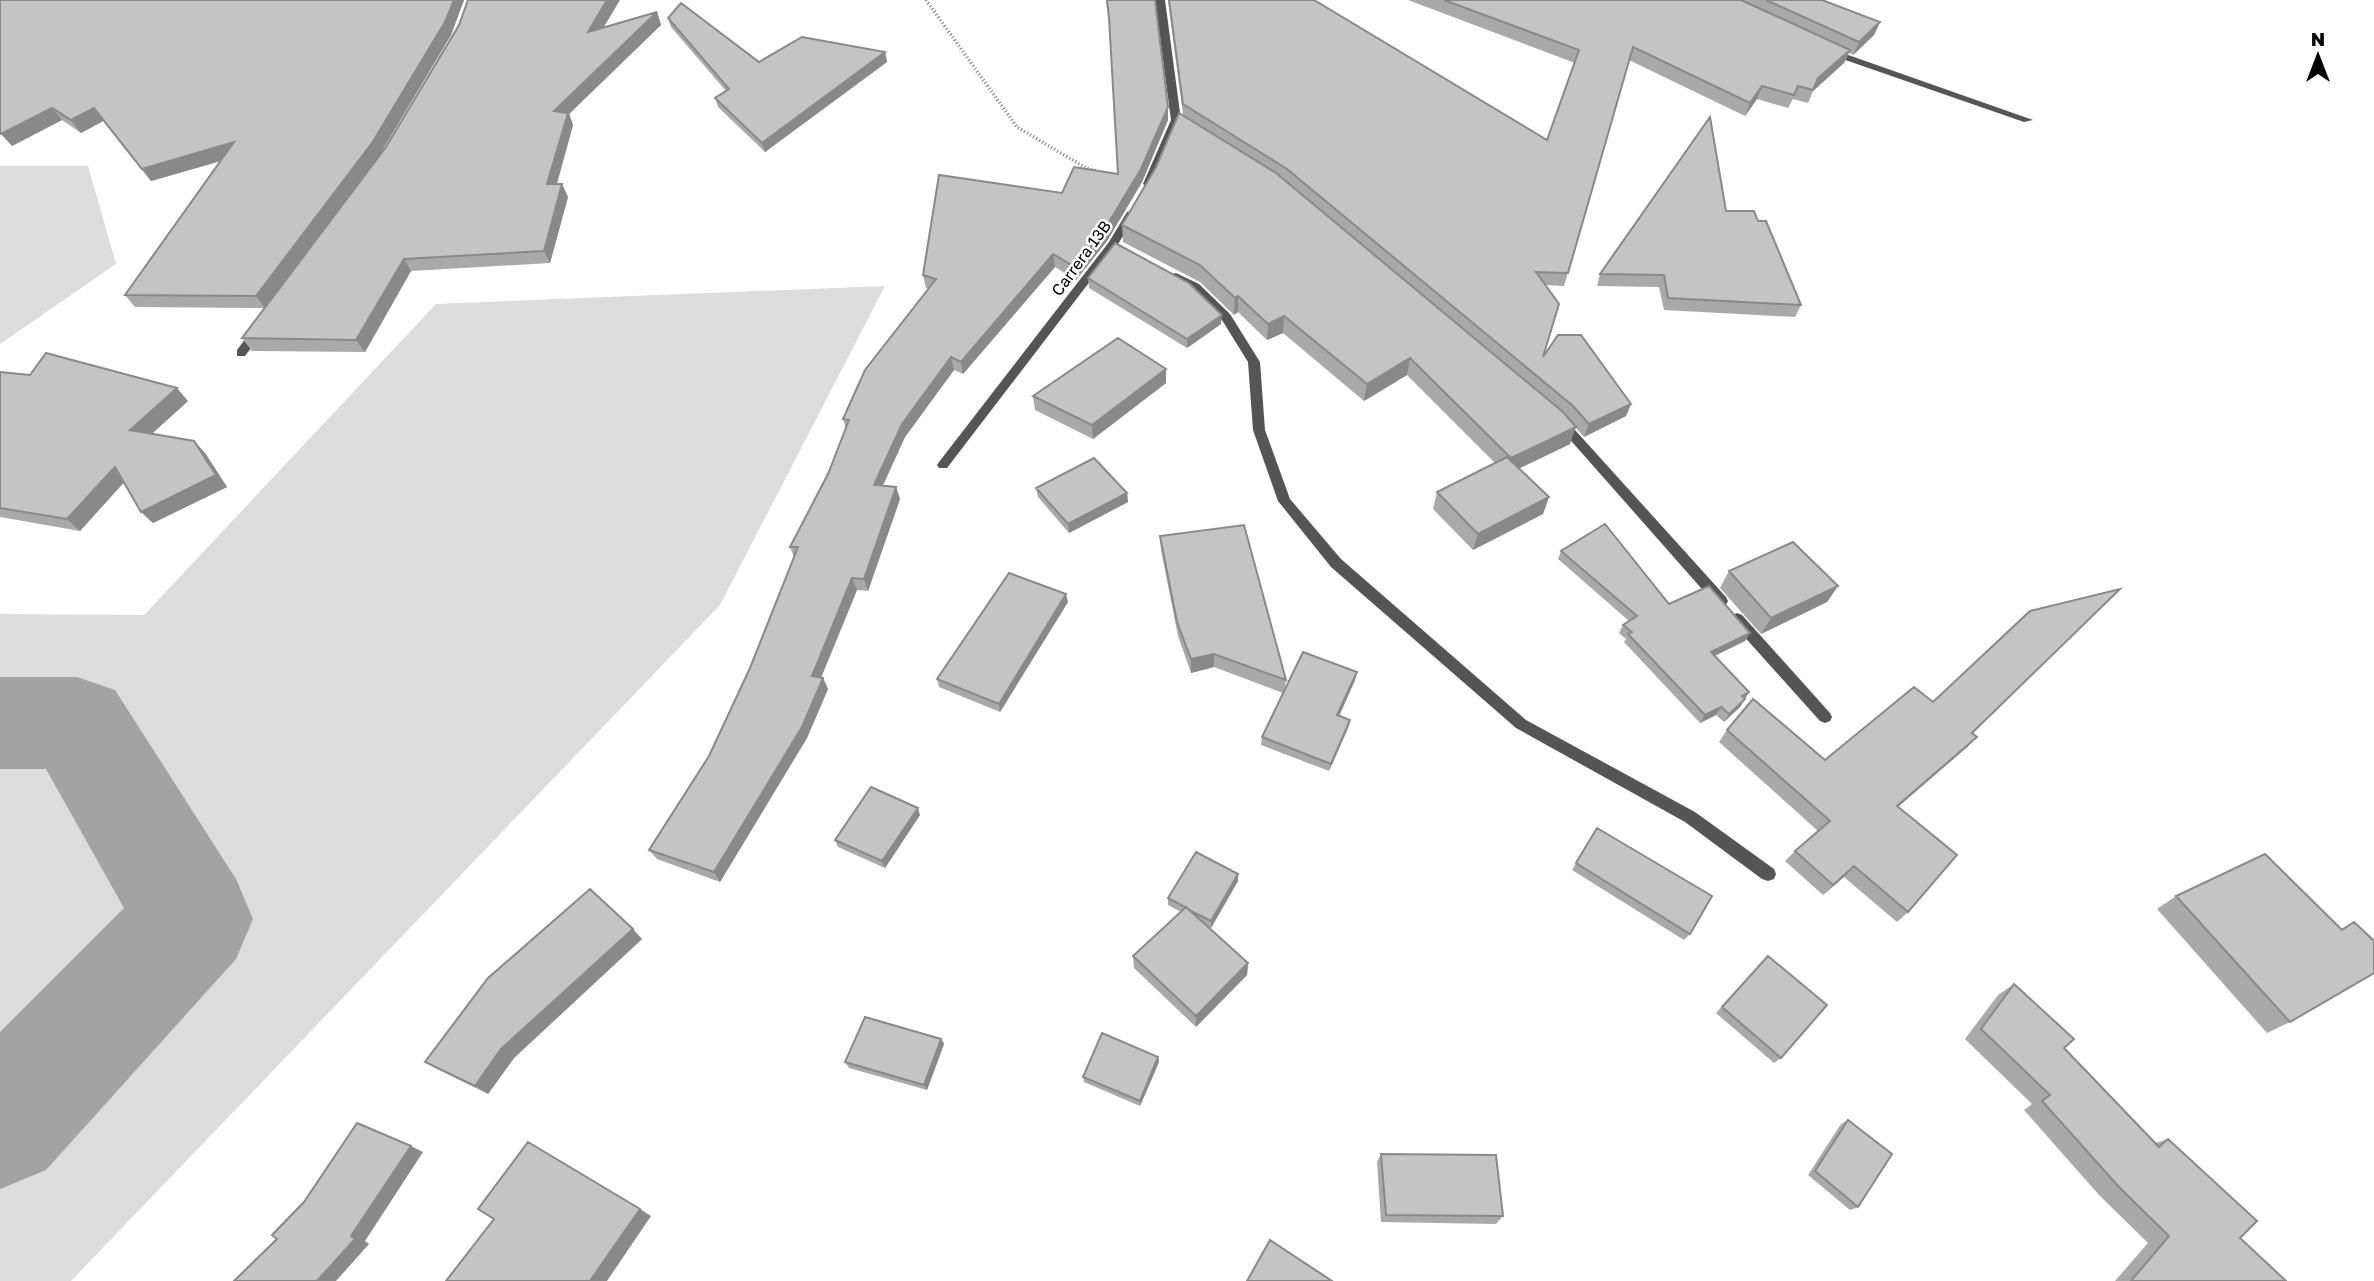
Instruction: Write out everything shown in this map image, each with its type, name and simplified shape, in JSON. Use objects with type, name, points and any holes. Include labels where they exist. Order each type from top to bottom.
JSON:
[{"type":"street","points":[[1142,195],[1182,124],[1160,0]]},
{"type":"street","points":[[1818,46],[2028,120]]},
{"type":"street","name":"Carrera 13B","points":[[943,465],[1119,247],[1135,207]]},
{"type":"street","points":[[1160,268],[1195,287],[1226,317],[1254,362],[1259,430],[1284,501],[1336,563],[1521,724],[1690,817],[1768,874]]},
{"type":"street","points":[[241,353],[265,320]]},
{"type":"street","points":[[1553,415],[1825,717]]},
{"type":"path","points":[[926,0],[1017,127],[1086,168],[1149,183]]},
{"type":"shaded area","points":[[0,166],[88,166],[116,264],[0,344]]},
{"type":"shaded area","points":[[885,286],[720,605],[71,1281],[0,1281],[0,614],[144,615],[436,304]]},
{"type":"building","points":[[0,0],[454,0],[445,22],[372,143],[256,296],[125,295],[234,142],[142,169],[94,108],[71,120],[52,108],[1,134]]},
{"type":"building","points":[[468,0],[607,0],[588,32],[657,12],[554,111],[568,113],[547,184],[562,184],[544,251],[404,259],[356,340],[242,338],[386,147],[459,25]]},
{"type":"building","points":[[1107,0],[1155,0],[1168,107],[1141,169],[1106,227],[1075,267],[1053,254],[961,362],[951,357],[902,424],[874,485],[896,487],[864,579],[852,578],[812,676],[823,678],[802,727],[714,872],[649,850],[709,756],[750,668],[798,547],[790,547],[828,474],[849,420],[843,419],[865,370],[936,279],[923,275],[939,175],[1062,193],[1074,167],[1118,174]]},
{"type":"building","points":[[1169,0],[1314,0],[1547,140],[1579,50],[1444,0],[1741,0],[1850,50],[1818,78],[1813,90],[1798,86],[1794,95],[1762,86],[1750,103],[1633,47],[1568,273],[1536,272],[1559,304],[1543,357],[1558,335],[1581,335],[1631,404],[1589,424],[1573,406],[1287,169],[1183,104]]},
{"type":"building","points":[[1766,0],[1822,0],[1880,22],[1859,42]]},
{"type":"building","points":[[681,3],[759,62],[802,37],[885,52],[762,143],[715,98],[729,89],[668,18]]},
{"type":"building","points":[[1179,113],[1276,173],[1563,412],[1576,427],[1511,458],[1410,358],[1367,384],[1284,316],[1268,324],[1200,265],[1122,225],[1156,167]]},
{"type":"building","points":[[1710,117],[1726,211],[1754,211],[1758,221],[1766,221],[1801,305],[1668,298],[1664,275],[1600,274]]},
{"type":"building","points":[[1115,243],[1189,283],[1222,315],[1187,339],[1088,278]]},
{"type":"building","points":[[1118,338],[1166,369],[1092,425],[1033,396]]},
{"type":"building","points":[[46,353],[177,388],[130,430],[194,441],[216,475],[141,512],[115,467],[67,519],[0,508],[0,372],[30,375]]},
{"type":"building","points":[[1507,457],[1549,497],[1478,534],[1437,492]]},
{"type":"building","points":[[1094,458],[1127,493],[1068,524],[1036,488]]},
{"type":"building","points":[[1605,524],[1669,604],[1709,586],[1750,633],[1711,652],[1749,692],[1742,696],[1745,699],[1729,714],[1721,707],[1705,715],[1628,634],[1632,632],[1623,625],[1637,616],[1561,551]]},
{"type":"building","points":[[1244,525],[1286,680],[1214,654],[1191,659],[1177,622],[1160,536]]},
{"type":"building","points":[[1793,542],[1838,586],[1771,618],[1729,571]]},
{"type":"building","points":[[1009,573],[1066,594],[999,704],[937,679]]},
{"type":"building","points":[[2120,589],[1972,733],[1977,737],[1897,806],[1957,855],[1908,912],[1854,866],[1833,885],[1795,851],[1830,821],[1727,730],[1753,699],[1825,760],[1914,687],[1933,702],[2030,611]]},
{"type":"building","points":[[1303,652],[1357,672],[1337,715],[1350,720],[1331,764],[1262,737]]},
{"type":"building","points":[[871,787],[918,808],[882,861],[835,840]]},
{"type":"building","points":[[1597,828],[1712,896],[1690,934],[1576,863]]},
{"type":"building","points":[[1196,852],[1238,874],[1211,921],[1168,898]]},
{"type":"building","points":[[2265,854],[2342,930],[2354,922],[2374,941],[2374,973],[2290,1022],[2176,896]]},
{"type":"building","points":[[590,889],[633,929],[501,1049],[475,1086],[425,1062],[488,978]]},
{"type":"building","points":[[1186,907],[1248,963],[1196,1016],[1133,956]]},
{"type":"building","points":[[1768,956],[1827,1005],[1781,1058],[1722,1007]]},
{"type":"building","points":[[2014,984],[2074,1039],[2064,1048],[2159,1147],[2168,1139],[2257,1221],[2240,1238],[2286,1281],[2131,1281],[2169,1236],[2119,1187],[2042,1101],[2050,1095],[1981,1029]]},
{"type":"building","points":[[865,1017],[941,1039],[924,1085],[845,1062]]},
{"type":"building","points":[[1102,1033],[1158,1057],[1140,1101],[1083,1077]]},
{"type":"building","points":[[1848,1120],[1892,1154],[1858,1207],[1815,1171]]},
{"type":"building","points":[[357,1123],[411,1146],[351,1236],[355,1239],[317,1281],[234,1281],[277,1239],[272,1235],[304,1202]]},
{"type":"building","points":[[528,1142],[640,1209],[590,1281],[446,1281],[494,1219],[478,1209]]},
{"type":"building","points":[[1381,1154],[1496,1155],[1503,1216],[1386,1215]]},
{"type":"building","points":[[1270,1240],[1332,1281],[1247,1281]]},
{"type":"waterway","points":[[0,723],[77,723],[194,919],[0,1124]]}]
